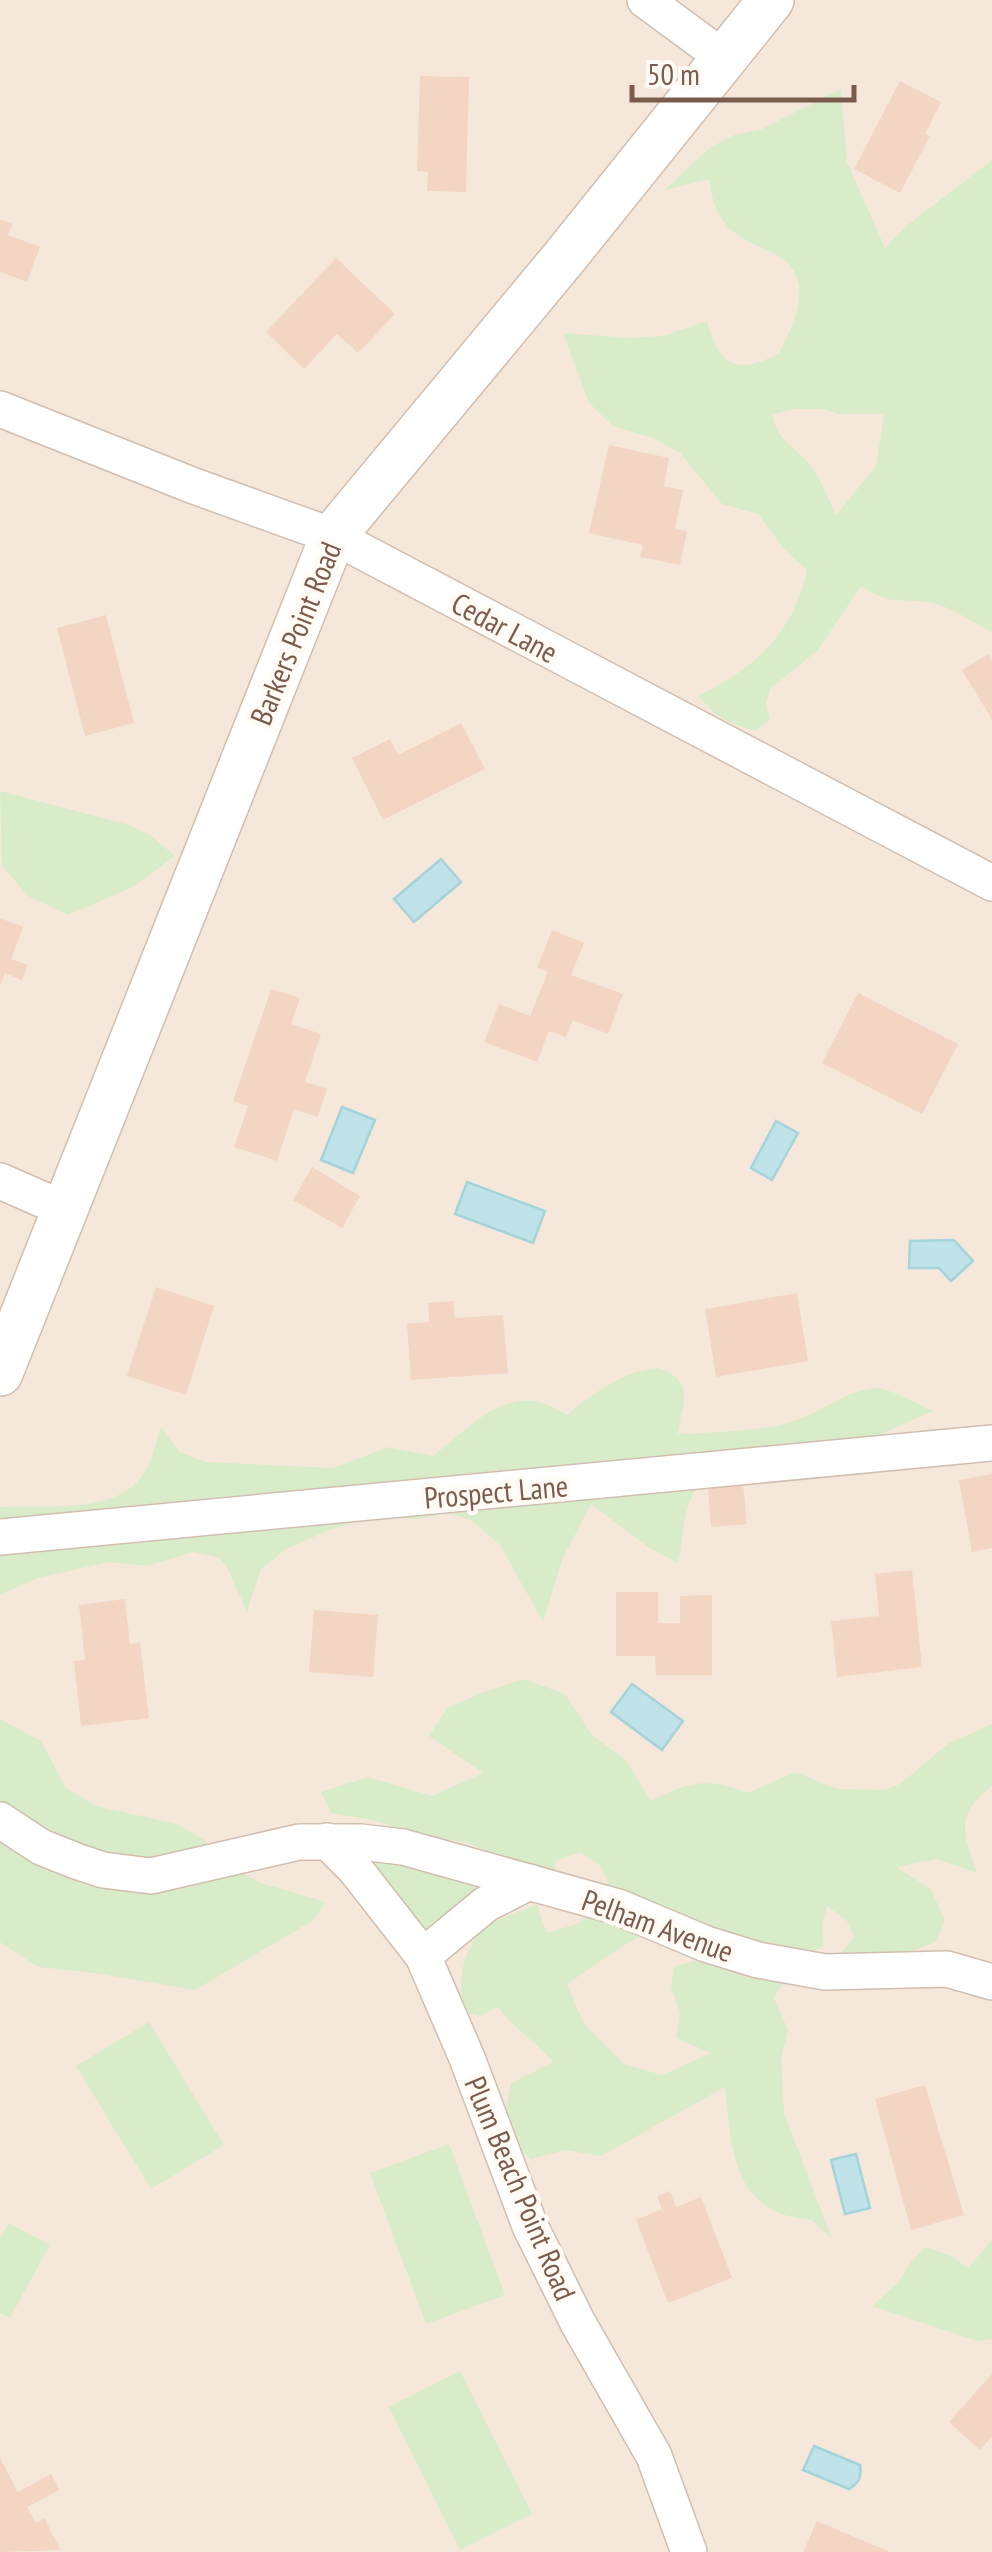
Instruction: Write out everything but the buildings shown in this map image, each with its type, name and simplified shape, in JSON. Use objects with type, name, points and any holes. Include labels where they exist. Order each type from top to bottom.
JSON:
[{"type":"street","points":[[645,0],[724,58]]},
{"type":"street","name":"Barkers Point Road","points":[[0,1373],[333,536],[551,274],[770,0]]},
{"type":"street","name":"Cedar Lane","points":[[0,410],[333,536],[992,883]]},
{"type":"street","points":[[0,1181],[64,1209]]},
{"type":"street","name":"Prospect Lane","points":[[0,1538],[992,1443]]},
{"type":"street","name":"Pelham Avenue","points":[[0,1820],[76,1861],[104,1870],[151,1876],[281,1845],[326,1841],[403,1848],[618,1908],[706,1944],[758,1960],[826,1972],[947,1970],[992,1982]]},
{"type":"street","name":"Plum Beach Point Road","points":[[326,1841],[355,1869],[422,1956],[467,2058],[530,2226],[578,2324],[654,2456],[690,2552]]},
{"type":"street","points":[[422,1956],[486,1904],[529,1882]]},
{"type":"shaded area","points":[[0,0],[992,0],[992,2552],[0,2552]]},
{"type":"green space","points":[[841,89],[847,162],[885,248],[909,224],[992,160],[992,632],[940,605],[889,599],[861,586],[818,650],[771,688],[766,702],[770,720],[755,730],[723,719],[698,696],[737,674],[769,646],[792,612],[807,570],[784,549],[758,514],[722,504],[680,453],[653,438],[613,426],[589,403],[563,333],[662,336],[707,321],[717,348],[732,362],[752,364],[779,353],[799,302],[796,276],[789,265],[738,236],[725,224],[709,179],[665,190],[708,149],[734,135],[762,129]],"holes":[[[793,409],[824,409],[838,414],[884,414],[876,466],[836,515],[814,471],[783,438],[772,415]]]},
{"type":"green space","points":[[0,791],[129,825],[150,835],[175,856],[133,887],[68,915],[28,896],[2,866]]},
{"type":"green space","points":[[658,1368],[683,1386],[678,1434],[788,1423],[875,1388],[933,1411],[856,1445],[704,1478],[687,1509],[678,1563],[648,1547],[591,1504],[562,1560],[543,1622],[500,1545],[471,1520],[447,1513],[417,1519],[373,1517],[286,1549],[261,1569],[247,1612],[227,1567],[218,1557],[193,1552],[147,1566],[109,1562],[38,1578],[0,1595],[0,1507],[83,1505],[122,1493],[149,1464],[161,1426],[179,1452],[206,1462],[333,1468],[388,1447],[433,1456],[479,1419],[512,1402],[547,1404],[567,1415],[621,1378]]},
{"type":"green space","points":[[524,1679],[565,1694],[592,1735],[626,1760],[651,1801],[688,1785],[710,1783],[748,1793],[795,1772],[837,1789],[885,1790],[900,1784],[949,1743],[992,1724],[992,1786],[972,1806],[965,1825],[977,1873],[937,1859],[896,1867],[931,1889],[945,1921],[935,1942],[895,1958],[835,1961],[854,1937],[847,1921],[827,1906],[822,1925],[824,1946],[803,1957],[774,1997],[788,2030],[781,2059],[784,2113],[832,2239],[812,2220],[766,2206],[751,2192],[734,2155],[725,2087],[601,2156],[565,2150],[531,2159],[513,2141],[505,2117],[511,2083],[553,2062],[498,2007],[480,2016],[467,2014],[461,1992],[466,1956],[486,1927],[537,1904],[546,1933],[580,1923],[608,1883],[600,1865],[580,1852],[556,1861],[554,1875],[525,1871],[466,1842],[422,1837],[377,1821],[331,1813],[321,1792],[368,1777],[432,1796],[483,1773],[429,1736],[447,1708]],"holes":[[[683,1914],[702,1927],[709,1958],[674,1966],[671,1988],[680,2013],[676,2038],[711,2053],[662,2075],[624,2064],[584,2024],[567,1984],[626,1944]]]},
{"type":"green space","points":[[0,1719],[41,1741],[66,1788],[96,1806],[177,1824],[261,1883],[326,1902],[312,1921],[195,1990],[38,1967],[0,1942]]},
{"type":"green space","points":[[354,1857],[421,1857],[497,1886],[429,1935]]},
{"type":"green space","points":[[149,2022],[224,2145],[151,2189],[76,2066]]},
{"type":"green space","points":[[449,2144],[505,2295],[426,2324],[370,2173]]},
{"type":"green space","points":[[9,2223],[50,2245],[10,2318],[0,2313],[0,2238]]},
{"type":"green space","points":[[992,2240],[992,2339],[977,2341],[872,2306],[898,2283],[926,2247],[953,2257],[968,2268]]},
{"type":"green space","points":[[460,2371],[532,2514],[460,2550],[389,2407]]},
{"type":"water","points":[[441,859],[461,882],[414,922],[394,899]]},
{"type":"water","points":[[342,1107],[375,1120],[353,1173],[321,1160]]},
{"type":"water","points":[[776,1121],[798,1133],[772,1180],[751,1168]]},
{"type":"water","points":[[467,1182],[545,1211],[533,1243],[455,1214]]},
{"type":"water","points":[[954,1240],[973,1261],[951,1281],[939,1268],[909,1268],[910,1241]]},
{"type":"water","points":[[632,1684],[683,1721],[662,1750],[611,1712]]},
{"type":"water","points":[[856,2154],[870,2208],[845,2214],[831,2160]]},
{"type":"water","points":[[814,2446],[860,2465],[857,2482],[849,2489],[803,2470]]}]
